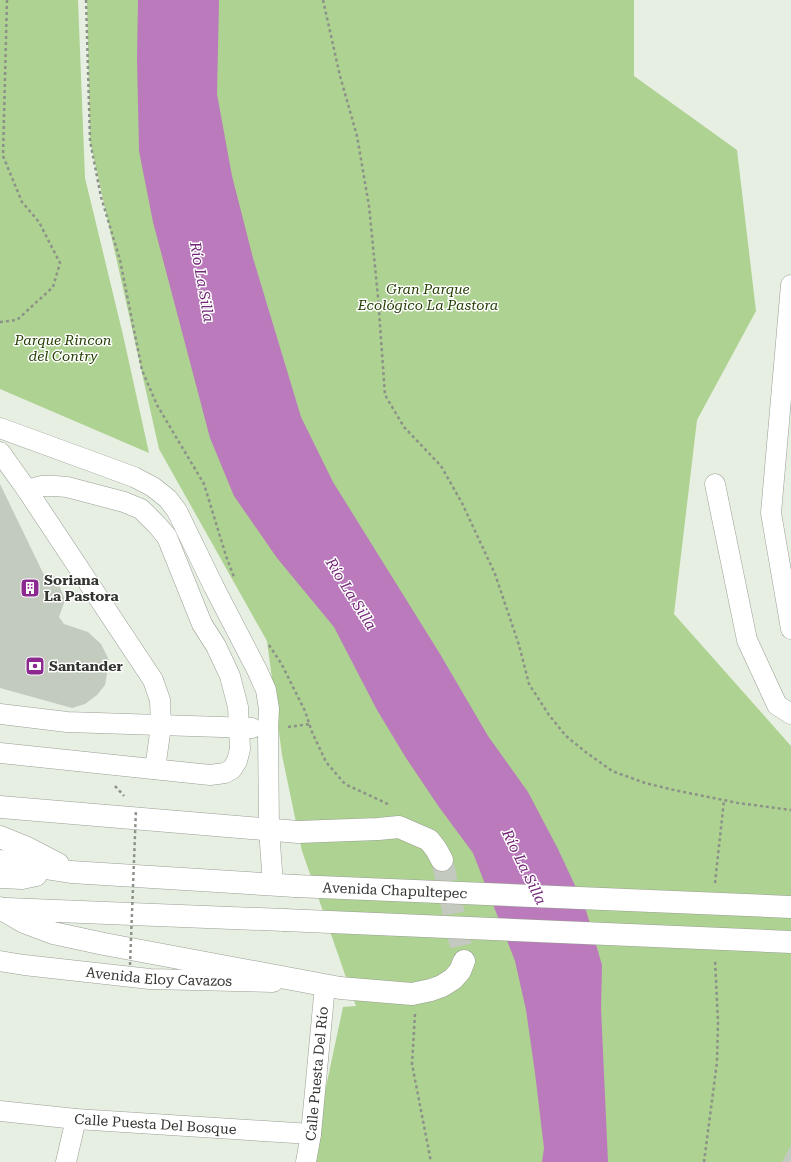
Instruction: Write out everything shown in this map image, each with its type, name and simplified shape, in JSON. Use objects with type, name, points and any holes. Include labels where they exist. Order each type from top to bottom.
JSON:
[{"type":"main road","points":[[0,807],[298,832],[400,827],[429,840],[442,860]]},
{"type":"main road","points":[[0,836],[27,848],[67,871]]},
{"type":"main road","name":"Avenida Chapultepec","points":[[0,861],[67,871],[295,886],[791,907]]},
{"type":"main road","points":[[0,877],[22,878],[67,871]]},
{"type":"main road","points":[[0,908],[791,942]]},
{"type":"main road","points":[[0,908],[24,922],[53,933],[322,985],[412,994],[442,986],[453,979],[460,971],[464,961]]},
{"type":"street","points":[[791,285],[771,513],[791,629]]},
{"type":"street","points":[[0,428],[134,477],[153,487],[168,499],[177,511],[266,690],[269,709],[269,830],[273,884]]},
{"type":"street","points":[[0,452],[154,680],[160,700],[161,726],[155,769]]},
{"type":"street","points":[[715,484],[747,640],[777,705],[791,714]]},
{"type":"street","points":[[0,753],[210,775],[225,773],[232,769],[237,761],[240,750],[238,707],[230,676],[216,646],[202,624],[188,593],[171,546],[157,525],[141,509],[124,502],[67,487],[42,486],[27,490]]},
{"type":"street","points":[[0,714],[67,722],[268,730]]},
{"type":"street","name":"Avenida Eloy Cavazos","points":[[0,961],[150,979],[322,985]]},
{"type":"street","name":"Calle Puesta Del Río","points":[[306,1162],[311,1134],[322,985]]},
{"type":"street","name":"Calle Puesta Del Bosque","points":[[0,1112],[76,1119],[311,1134]]},
{"type":"street","points":[[66,1162],[76,1119]]},
{"type":"path","points":[[0,322],[17,320],[53,287],[60,263],[39,222],[22,202],[3,156],[7,0]]},
{"type":"path","points":[[86,0],[90,141],[101,197],[120,260],[142,370],[157,405],[204,484],[226,556],[236,583]]},
{"type":"path","points":[[323,0],[340,76],[357,136],[368,206],[378,297],[385,395],[404,427],[441,466],[462,503],[494,574],[519,645],[529,684],[549,715],[566,736],[612,771],[645,783],[724,800],[791,810]]},
{"type":"path","points":[[267,641],[281,664],[305,711],[312,732],[326,762],[345,784],[393,807]]},
{"type":"path","points":[[715,887],[724,800]]},
{"type":"path","points":[[130,965],[136,809]]},
{"type":"path","points":[[704,1162],[717,1062],[718,1022],[715,954]]},
{"type":"path","points":[[416,1010],[412,1064],[431,1162]]},
{"type":"green space","name":"Parque Rincon del Contry","points":[[0,0],[78,0],[85,178],[123,335],[149,453],[0,389]]},
{"type":"green space","name":"Gran Parque Ecológico La Pastora","points":[[87,0],[634,0],[634,76],[737,150],[756,311],[697,420],[674,614],[791,746],[791,1162],[310,1162],[343,1007],[356,1006],[302,851],[282,755],[267,641],[159,449],[90,141]]},
{"type":"water","name":"Río La Silla","points":[[138,0],[219,0],[217,94],[232,176],[253,258],[301,417],[333,482],[440,654],[488,736],[528,792],[558,849],[585,907],[602,965],[601,1008],[608,1162],[542,1162],[544,1148],[526,1010],[515,961],[473,853],[439,807],[406,758],[377,710],[334,627],[277,558],[234,496],[210,438],[153,222],[139,151],[137,58]]},
{"type":"building","name":"Soriana La Pastora","points":[[0,484],[44,575],[56,577],[65,600],[59,617],[64,624],[88,632],[101,644],[109,660],[105,685],[97,695],[85,704],[72,708],[0,688]]},
{"type":"building","points":[[791,1145],[791,1162],[782,1162]]},
{"type":"tunnel","points":[[442,860],[464,961]]},
{"type":"place","name":"Soriana La Pastora","points":[[30,588]]},
{"type":"place","name":"Santander","points":[[35,666]]}]
